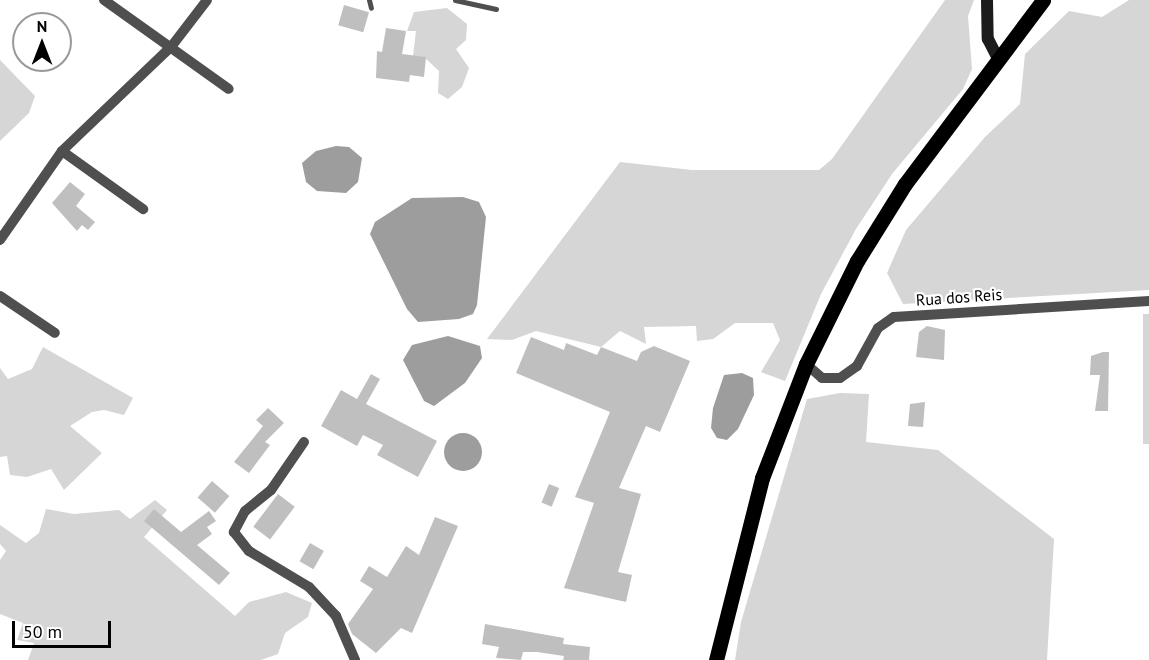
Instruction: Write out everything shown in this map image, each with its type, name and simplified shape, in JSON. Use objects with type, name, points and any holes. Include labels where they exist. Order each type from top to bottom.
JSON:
[{"type":"main road","points":[[987,0],[988,39],[998,59]]},
{"type":"main road","points":[[716,660],[746,530],[806,364],[856,261],[905,184],[1043,0]]},
{"type":"street","points":[[104,0],[229,88]]},
{"type":"street","points":[[0,240],[62,151],[171,47],[207,0]]},
{"type":"street","points":[[62,151],[143,209]]},
{"type":"street","points":[[0,296],[55,333]]},
{"type":"street","name":"Rua dos Reis","points":[[806,364],[822,378],[840,378],[857,366],[878,328],[894,317],[1149,301]]},
{"type":"street","points":[[304,442],[271,490],[245,511],[234,532],[249,550],[309,587],[336,616],[355,660]]},
{"type":"lane","points":[[369,0],[370,8]]},
{"type":"lane","points":[[455,0],[496,9]]},
{"type":"shaded area","points":[[945,0],[974,0],[968,16],[972,69],[963,89],[892,174],[856,229],[821,294],[785,381],[761,372],[780,340],[773,323],[735,323],[713,339],[697,341],[696,326],[644,327],[646,344],[620,331],[601,347],[536,331],[512,340],[487,339],[620,162],[692,170],[819,170],[832,159]]},
{"type":"shaded area","points":[[1129,0],[1149,0],[1149,290],[903,304],[887,273],[906,230],[985,137],[1020,104],[1025,54],[1069,11],[1102,17]]},
{"type":"shaded area","points":[[447,8],[467,24],[466,40],[456,49],[469,68],[462,87],[448,99],[438,93],[439,71],[424,57],[413,56],[416,31],[407,31],[414,12]]},
{"type":"shaded area","points":[[0,60],[35,96],[29,113],[0,141]]},
{"type":"shaded area","points":[[336,146],[349,147],[362,158],[358,182],[346,193],[317,191],[306,182],[302,163],[316,151]]},
{"type":"shaded area","points":[[463,197],[479,202],[486,217],[477,305],[473,314],[459,319],[418,322],[407,309],[370,234],[375,222],[412,198]]},
{"type":"shaded area","points":[[1143,314],[1149,314],[1149,444],[1143,444]]},
{"type":"shaded area","points":[[448,336],[480,346],[482,358],[465,383],[434,406],[424,401],[403,360],[412,345]]},
{"type":"shaded area","points":[[43,347],[133,398],[124,415],[104,410],[92,412],[70,426],[102,453],[64,490],[51,469],[27,477],[10,475],[7,456],[0,457],[0,368],[8,379],[32,369]]},
{"type":"shaded area","points":[[742,373],[753,378],[754,395],[738,429],[727,440],[717,438],[711,428],[713,408],[724,375]]},
{"type":"shaded area","points":[[840,393],[869,394],[866,442],[938,450],[1054,539],[1047,660],[735,660],[741,622],[807,399]]},
{"type":"shaded area","points":[[463,433],[477,438],[482,452],[477,466],[463,471],[449,466],[444,452],[449,438]]},
{"type":"shaded area","points":[[155,500],[167,510],[144,537],[235,616],[249,602],[286,592],[312,603],[308,617],[285,633],[278,654],[261,660],[28,660],[34,643],[17,640],[23,623],[0,614],[0,560],[6,551],[0,544],[0,525],[26,543],[39,533],[46,509],[74,514],[119,510],[130,519]]},
{"type":"building","points":[[344,5],[369,12],[363,32],[338,25]]},
{"type":"building","points":[[386,28],[406,31],[402,54],[426,57],[424,77],[410,75],[409,82],[376,78],[377,51],[382,52]]},
{"type":"building","points":[[70,182],[85,194],[76,206],[95,222],[88,230],[82,225],[77,231],[52,203]]},
{"type":"building","points":[[927,326],[945,330],[944,360],[916,357],[919,332]]},
{"type":"building","points":[[531,337],[564,350],[566,343],[597,355],[601,347],[637,361],[641,352],[654,346],[690,361],[660,432],[646,426],[619,488],[641,494],[618,572],[632,575],[626,602],[564,588],[594,503],[575,497],[610,412],[516,373]]},
{"type":"building","points":[[1109,352],[1108,411],[1095,411],[1100,375],[1090,375],[1091,356]]},
{"type":"building","points":[[371,374],[380,379],[366,404],[437,441],[418,477],[377,455],[383,445],[363,435],[357,446],[321,426],[341,390],[357,399]]},
{"type":"building","points":[[925,402],[923,427],[908,426],[910,404]]},
{"type":"building","points":[[268,408],[284,423],[265,442],[270,445],[249,473],[234,462],[263,426],[256,420]]},
{"type":"building","points":[[212,481],[229,496],[215,513],[198,498]]},
{"type":"building","points":[[549,484],[559,488],[552,507],[542,503]]},
{"type":"building","points":[[278,494],[295,507],[270,539],[253,527]]},
{"type":"building","points":[[154,509],[181,532],[209,511],[216,521],[207,527],[212,534],[197,545],[230,573],[219,585],[144,521]]},
{"type":"building","points":[[435,517],[458,526],[412,633],[401,628],[376,653],[352,634],[348,624],[373,589],[360,581],[369,566],[387,577],[406,546],[419,555]]},
{"type":"building","points":[[310,543],[324,551],[313,569],[300,561]]},
{"type":"building","points":[[485,624],[564,638],[563,644],[590,647],[589,660],[563,660],[564,656],[537,652],[523,652],[521,660],[496,658],[499,647],[482,644]]}]
